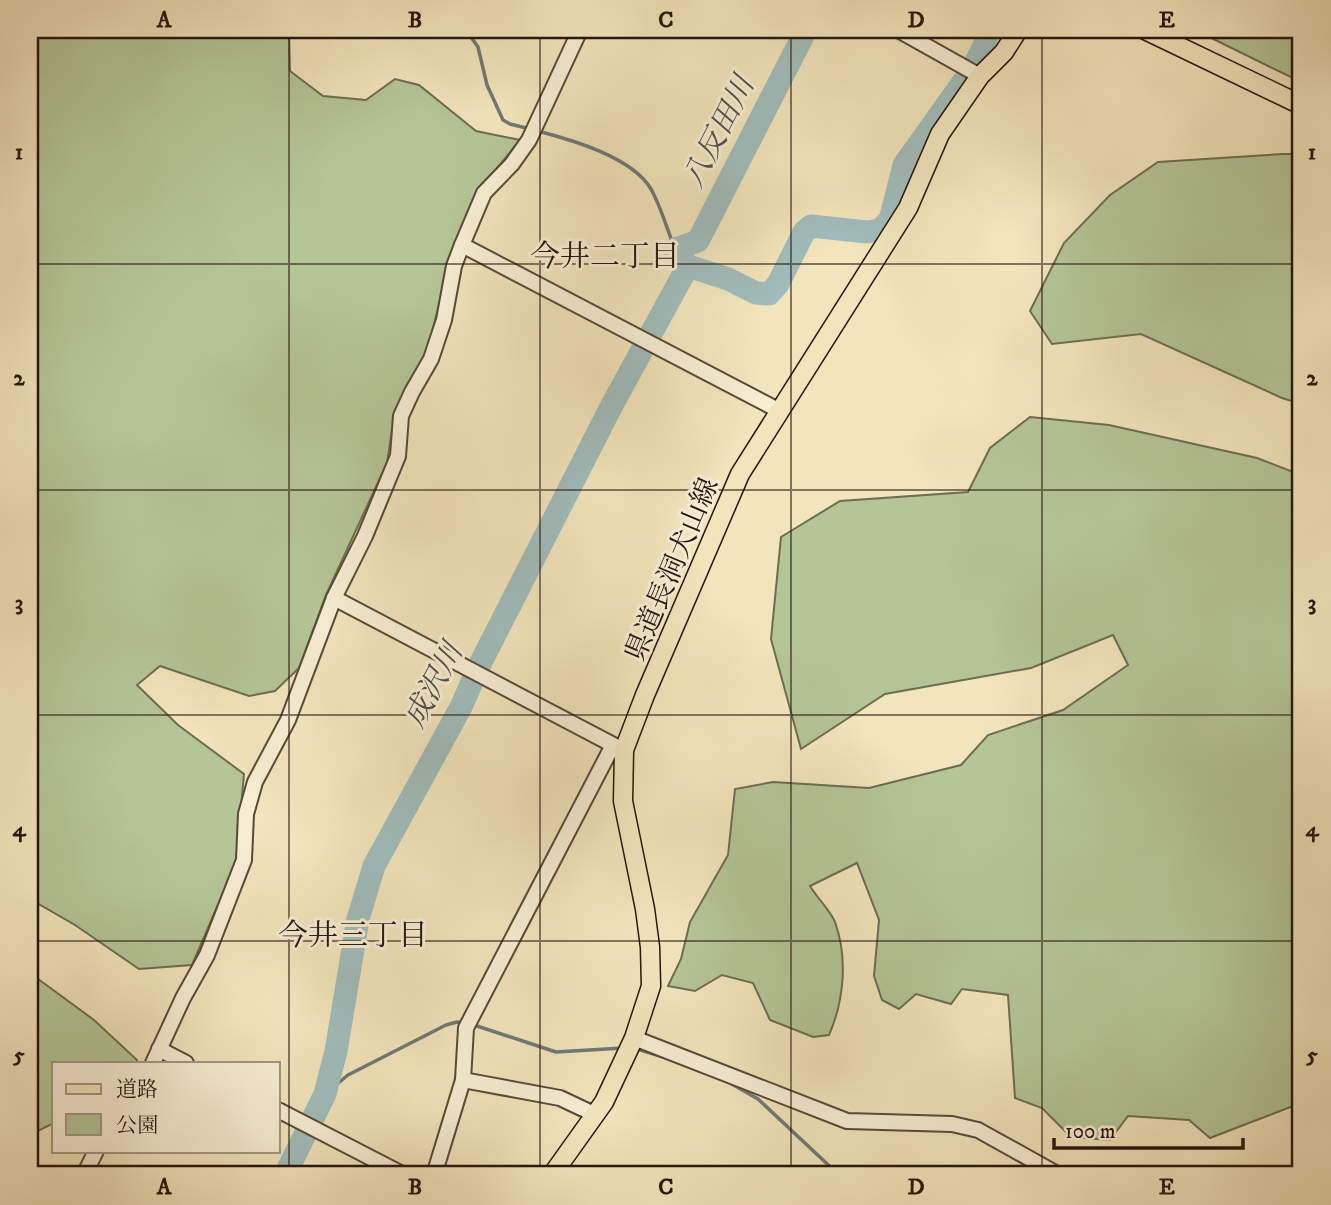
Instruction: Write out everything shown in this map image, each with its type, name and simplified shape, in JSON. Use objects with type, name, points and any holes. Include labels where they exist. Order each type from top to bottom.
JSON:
[{"type":"main road","name":"県道長洞犬山線","points":[[551,1175],[596,1115],[631,1045],[652,978],[645,909],[623,801],[619,748],[645,695],[735,484],[896,229],[911,202],[940,134],[980,76],[1003,52],[1018,30]]},
{"type":"main road","points":[[1145,30],[1301,105]]},
{"type":"street","points":[[153,1062],[183,998],[207,955],[244,860],[246,814],[255,782],[288,720],[334,598],[365,536],[398,456],[401,416],[431,359],[444,320],[454,266],[462,245],[484,193],[512,164],[533,134],[580,30]]},
{"type":"street","points":[[898,30],[980,76]]},
{"type":"street","points":[[462,245],[780,411]]},
{"type":"street","points":[[334,598],[619,748],[469,1021],[463,1080],[434,1175]]},
{"type":"street","points":[[631,1045],[847,1121],[952,1124],[978,1130],[1059,1175]]},
{"type":"street","points":[[159,1049],[184,1062]]},
{"type":"street","points":[[463,1080],[560,1098],[596,1115]]},
{"type":"street","points":[[280,1112],[404,1175]]},
{"type":"street","points":[[84,1175],[96,1152]]},
{"type":"green space","points":[[30,30],[289,30],[290,71],[323,96],[366,100],[395,79],[419,85],[476,131],[520,140],[480,189],[449,265],[427,352],[395,411],[387,463],[326,595],[299,668],[275,691],[249,696],[160,666],[137,685],[178,725],[244,774],[236,863],[192,965],[139,969],[75,925],[30,899]]},
{"type":"green space","points":[[1195,30],[1301,30],[1301,82]]},
{"type":"green space","points":[[1301,154],[1301,404],[1282,398],[1141,334],[1052,344],[1030,311],[1064,243],[1110,195],[1158,162]]},
{"type":"green space","points":[[1030,417],[1109,425],[1257,458],[1301,475],[1301,1103],[1210,1138],[1189,1120],[1128,1116],[1110,1140],[1071,1137],[1042,1108],[1015,1098],[1008,995],[962,989],[951,1004],[916,994],[899,1009],[882,1000],[874,976],[879,920],[857,863],[810,886],[833,917],[842,950],[841,994],[829,1035],[813,1037],[770,1020],[753,983],[722,975],[695,991],[668,986],[681,959],[690,922],[728,855],[735,789],[773,782],[869,788],[961,765],[988,735],[1063,710],[1128,665],[1113,635],[1031,668],[885,694],[801,749],[771,639],[781,537],[840,501],[968,492],[990,448]]},
{"type":"green space","points":[[30,973],[94,1020],[137,1060],[52,1062],[52,1124],[30,1135]]},
{"type":"waterway","points":[[466,30],[478,47],[487,85],[503,120],[530,129]]},
{"type":"waterway","name":"八反田川","points":[[675,249],[698,241],[806,30]]},
{"type":"waterway","points":[[678,254],[688,266],[728,279],[756,293],[769,294],[778,284],[804,232],[811,226],[867,232],[880,230],[890,220],[904,165],[971,71],[985,44],[988,30]]},
{"type":"waterway","points":[[538,131],[600,151],[642,178],[655,196],[675,249]]},
{"type":"waterway","name":"成沢川","points":[[285,1175],[325,1094],[336,1051],[358,919],[374,866],[461,707],[479,666],[612,405],[688,266],[675,249]]},
{"type":"waterway","points":[[325,1094],[348,1075],[446,1025],[463,1023]]},
{"type":"waterway","points":[[474,1025],[556,1052],[623,1048]]},
{"type":"waterway","points":[[637,1049],[670,1059]]},
{"type":"waterway","points":[[723,1079],[758,1099],[839,1175]]},
{"type":"district","name":"今井二丁目","points":[[605,256]]},
{"type":"district","name":"今井三丁目","points":[[353,935]]}]
